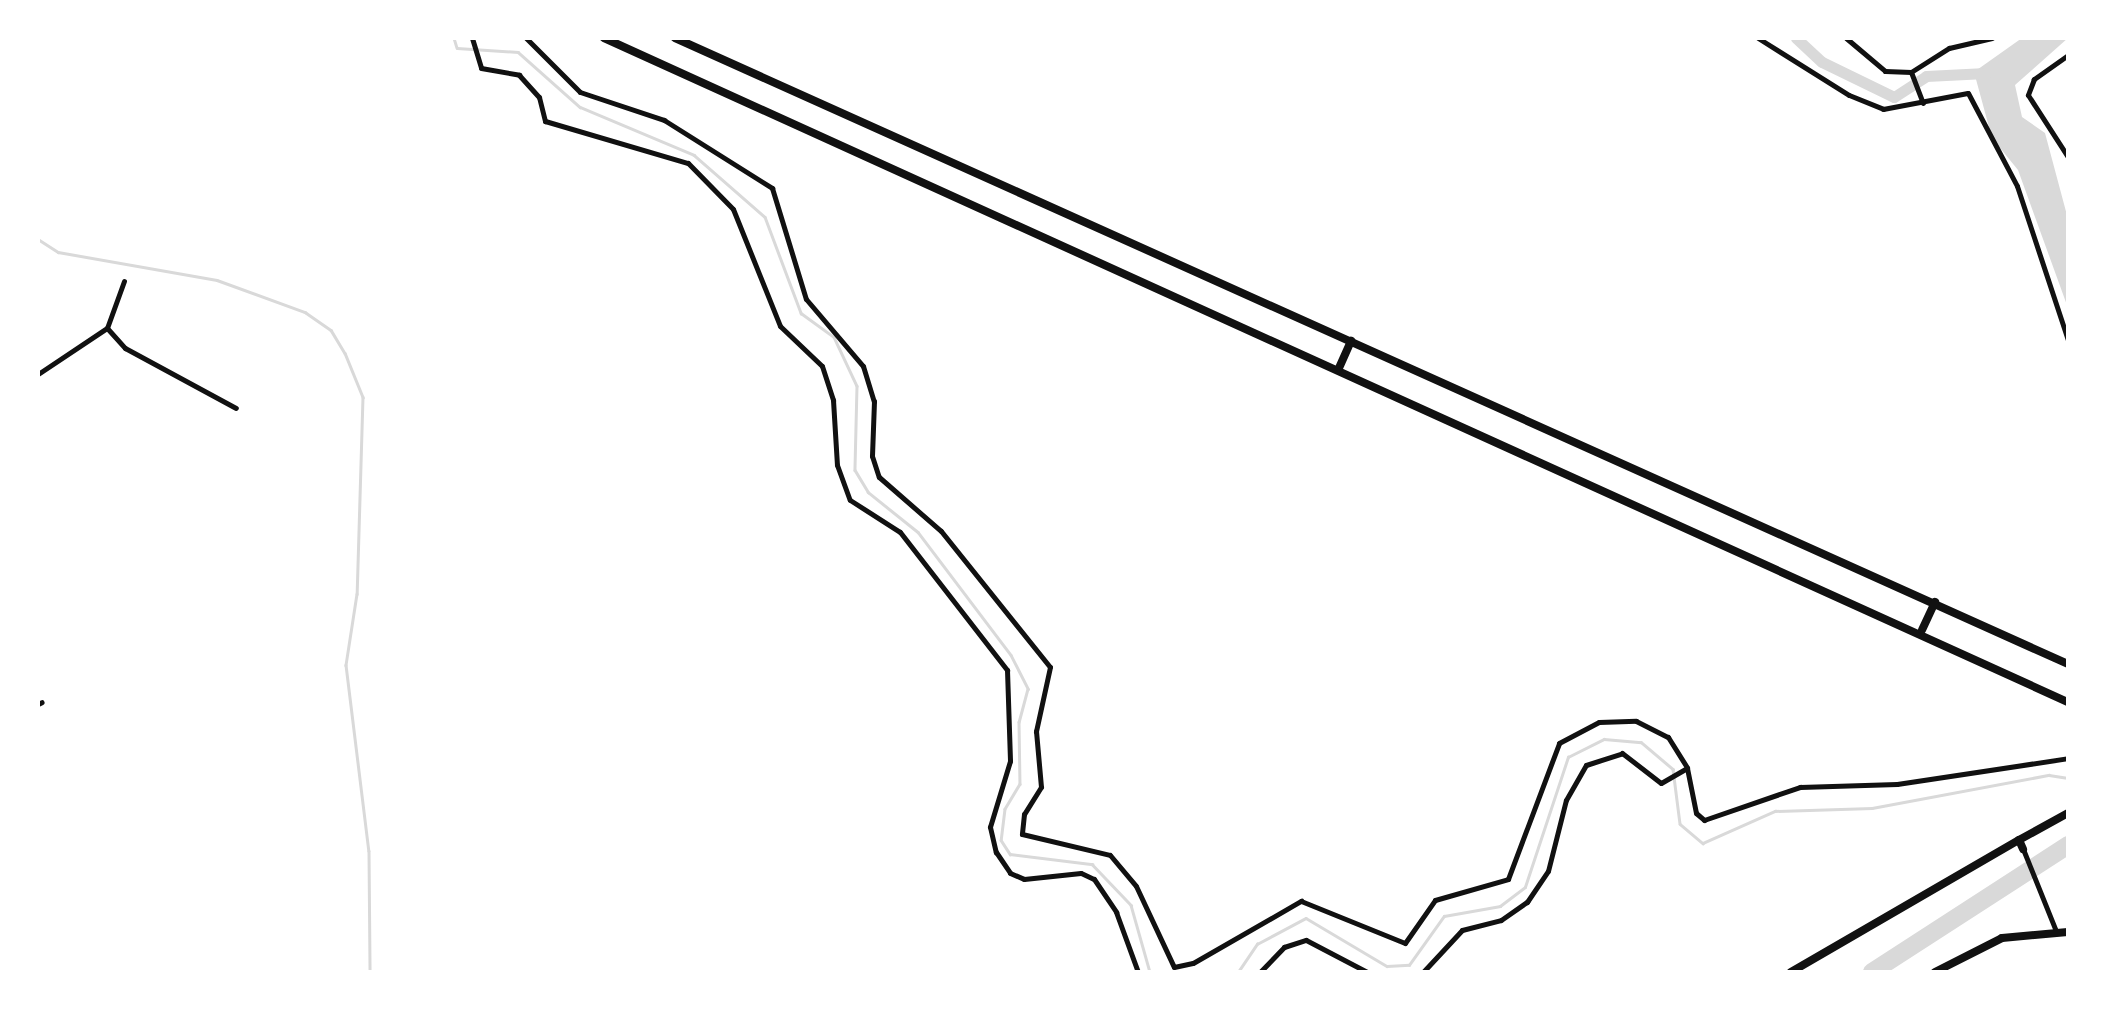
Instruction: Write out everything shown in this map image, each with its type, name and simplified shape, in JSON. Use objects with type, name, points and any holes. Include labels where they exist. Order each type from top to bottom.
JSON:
[{"type":"street","points":[[526,38],[580,92],[664,120],[772,188],[806,298],[863,366],[874,401],[872,456],[879,477],[941,531],[1050,667],[1036,731],[1041,786],[1024,814],[1022,834],[1110,855],[1136,886],[1174,967],[1193,963],[1301,901],[1405,942],[1434,900],[1508,879],[1559,744],[1599,722],[1626,719],[1657,728],[1685,770],[1696,813],[1708,820],[1800,787],[1897,784],[2068,758]]},
{"type":"street","points":[[604,38],[1922,630],[2068,702]]},
{"type":"street","points":[[676,38],[2068,664]]},
{"type":"street","points":[[1758,38],[1873,106],[1892,110],[1962,90],[1971,98],[2017,186],[2068,340]]},
{"type":"street","points":[[1846,38],[1885,71],[1912,74],[1949,48],[1992,38]]},
{"type":"street","points":[[472,39],[481,68],[512,70],[526,81],[545,121],[688,163],[734,208],[780,326],[822,366],[846,494],[860,511],[900,532],[1006,670],[1010,761],[990,826],[996,852],[1006,869],[1024,879],[1081,873],[1094,879],[1116,912],[1138,972]]},
{"type":"street","points":[[2068,55],[2034,79],[2028,95],[2068,158]]},
{"type":"street","points":[[1912,74],[1922,101]]},
{"type":"street","points":[[38,374],[107,328],[124,281]]},
{"type":"street","points":[[107,328],[126,348],[236,408]]},
{"type":"street","points":[[1339,368],[1351,340]]},
{"type":"street","points":[[1922,630],[1934,602]]},
{"type":"street","points":[[1423,972],[1462,930],[1501,920],[1527,902],[1548,871],[1566,800],[1586,765],[1622,753],[1642,762],[1656,780],[1670,780],[1685,770]]},
{"type":"street","points":[[1791,972],[1874,918],[2021,844],[2068,813]]},
{"type":"street","points":[[2021,844],[2038,878],[2056,932]]},
{"type":"street","points":[[1935,972],[1988,943],[2068,932]]},
{"type":"street","points":[[1260,972],[1284,947],[1306,940],[1366,972]]},
{"type":"shaded area","points":[[2022,38],[2068,38],[2015,85],[2022,117],[2045,133],[2068,219],[2068,308],[2018,170],[1992,138],[1974,72]]},
{"type":"waterway","points":[[454,38],[457,48],[518,52],[580,107],[694,155],[765,217],[801,313],[834,337],[857,386],[855,470],[868,492],[918,532],[1011,655],[1028,689],[1019,722],[1020,784],[1005,809],[1001,840],[1010,854],[1092,864],[1131,905],[1150,972]]},
{"type":"waterway","points":[[1796,38],[1822,62],[1894,97],[1926,76],[1986,73]]},
{"type":"waterway","points":[[38,239],[58,252],[217,280],[305,312],[331,330],[345,353],[363,397],[357,594],[346,665],[369,851],[370,972]]},
{"type":"waterway","points":[[1238,972],[1257,944],[1306,918],[1387,966],[1409,965],[1444,916],[1500,906],[1525,887],[1568,757],[1604,739],[1641,742],[1673,769],[1680,824],[1703,843],[1775,811],[1872,808],[2049,775],[2068,778]]},
{"type":"waterway","points":[[1872,972],[2068,845]]}]
